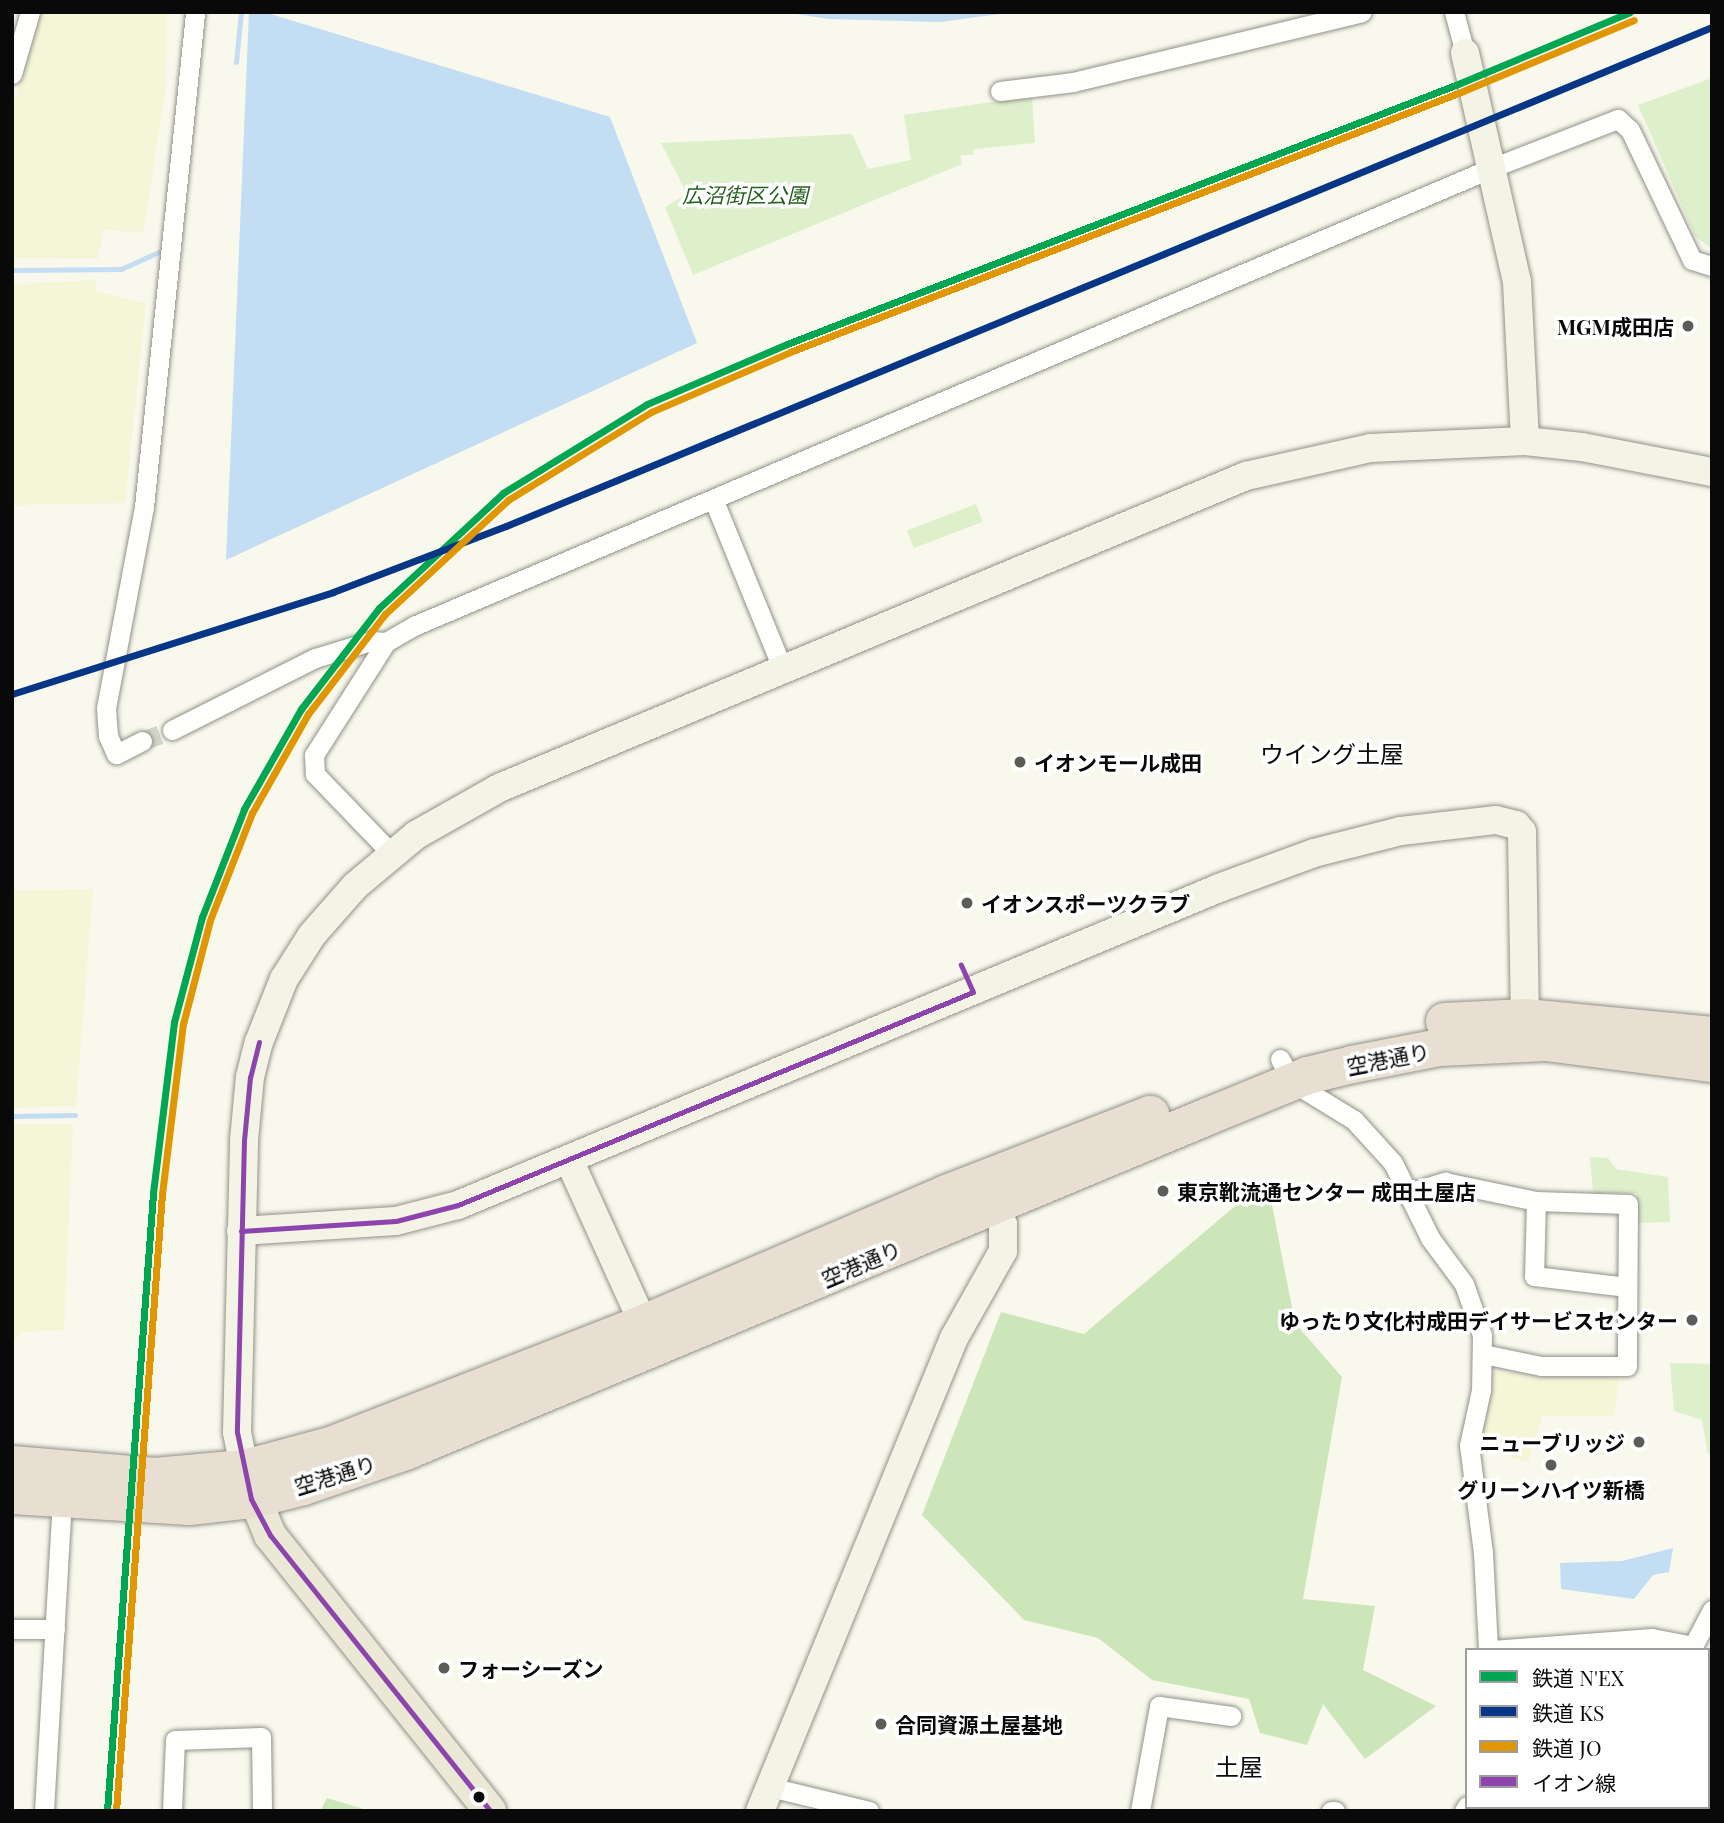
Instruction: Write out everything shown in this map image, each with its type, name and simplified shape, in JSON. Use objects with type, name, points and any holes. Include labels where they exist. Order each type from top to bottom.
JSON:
[{"type":"highway","name":"空港通り","points":[[12,1464],[247,1483],[405,1451],[991,1192],[1286,1070],[1402,1028],[1525,1017],[1712,1035]]},
{"type":"highway","name":"空港通り","points":[[1286,1070],[1489,1043],[1545,1042],[1712,1063]]},
{"type":"highway","name":"空港通り","points":[[12,1494],[189,1506],[643,1323],[991,1192]]},
{"type":"main road","points":[[247,1483],[270,1535],[490,1811]]},
{"type":"street","points":[[12,74],[30,12]]},
{"type":"street","points":[[142,741],[116,754],[108,736],[106,708],[144,508],[195,12]]},
{"type":"street","points":[[1000,91],[1073,82],[1362,12]]},
{"type":"street","points":[[1454,12],[1494,167],[1517,282],[1525,441]]},
{"type":"street","points":[[172,730],[315,658],[371,641],[386,642],[522,579],[714,501],[1494,167],[1618,119],[1629,130],[1692,260],[1712,266]]},
{"type":"street","points":[[247,1483],[237,1432],[244,1140],[250,1077],[259,1042],[285,979],[313,935],[355,886],[391,853],[451,812],[499,788],[1246,476],[1370,448],[1525,441],[1582,447],[1712,472]]},
{"type":"street","points":[[714,501],[782,668]]},
{"type":"street","points":[[386,642],[314,755],[315,774],[391,853]]},
{"type":"street","points":[[242,1231],[348,1226],[430,1213],[569,1162],[1277,865],[1353,841],[1454,822],[1505,820],[1522,832],[1525,1017]]},
{"type":"street","points":[[1286,1070],[1354,1120],[1393,1163],[1430,1238],[1464,1284],[1482,1335],[1483,1354],[1469,1445],[1483,1553],[1490,1648]]},
{"type":"street","points":[[569,1162],[643,1323]]},
{"type":"street","points":[[1408,1193],[1445,1182],[1536,1200],[1628,1204],[1627,1366],[1541,1366],[1483,1354]]},
{"type":"street","points":[[869,1811],[764,1799],[954,1338],[1003,1251],[1003,1225],[991,1192]]},
{"type":"street","points":[[1536,1200],[1534,1276],[1627,1287]]},
{"type":"street","points":[[44,1811],[62,1499]]},
{"type":"street","points":[[1517,1648],[1652,1638],[1694,1648],[1712,1610]]},
{"type":"street","points":[[12,1629],[55,1629]]},
{"type":"street","points":[[1140,1811],[1160,1706],[1231,1716]]},
{"type":"street","points":[[172,1811],[175,1740],[261,1737],[262,1811]]},
{"type":"green space","points":[[41,12],[167,12],[166,88],[143,233],[103,230],[98,259],[12,258],[12,110]]},
{"type":"green space","points":[[1712,78],[1712,249],[1695,236],[1638,105]]},
{"type":"green space","name":"広沼街区公園","points":[[1032,96],[1035,143],[974,149],[973,155],[960,155],[962,164],[693,275],[665,207],[687,194],[661,143],[852,134],[868,169],[911,160],[904,115]]},
{"type":"green space","points":[[96,280],[96,292],[146,303],[125,503],[12,505],[12,284]]},
{"type":"green space","points":[[976,504],[983,522],[914,548],[907,531]]},
{"type":"green space","points":[[93,889],[76,1106],[12,1108],[12,890]]},
{"type":"green space","points":[[12,1124],[73,1124],[64,1330],[22,1332],[12,1344]]},
{"type":"green space","points":[[1590,1157],[1608,1158],[1616,1169],[1668,1177],[1670,1222],[1637,1223],[1637,1193],[1593,1193]]},
{"type":"green space","points":[[1267,1179],[1295,1323],[1342,1377],[1303,1599],[1375,1606],[1363,1670],[1436,1706],[1365,1759],[1323,1704],[1307,1745],[1260,1733],[1249,1699],[1152,1680],[1098,1638],[1024,1620],[922,1515],[1001,1312],[1084,1334]]},
{"type":"green space","points":[[1670,1363],[1712,1364],[1712,1454],[1708,1454],[1702,1420],[1674,1411]]},
{"type":"green space","points":[[1492,1372],[1619,1378],[1614,1416],[1542,1416],[1528,1462],[1476,1448]]},
{"type":"green space","points":[[327,1798],[370,1811],[320,1811]]},
{"type":"water","points":[[249,12],[264,12],[610,117],[697,343],[226,560]]},
{"type":"water","points":[[784,12],[1015,12],[940,22],[828,19]]},
{"type":"water","points":[[1673,1548],[1669,1572],[1653,1575],[1634,1599],[1561,1589],[1560,1563],[1622,1561]]},
{"type":"waterway","points":[[236,62],[241,12]]},
{"type":"waterway","points":[[12,270],[121,269],[161,251]]},
{"type":"waterway","points":[[12,1116],[75,1115]]},
{"type":"tunnel","points":[[142,741],[172,730]]},
{"type":"rail line","name":"N'EX","points":[[107,1811],[153,1193],[174,1022],[202,917],[244,809],[301,709],[379,608],[503,493],[647,404],[787,344],[1458,84],[1630,12]]},
{"type":"rail line","name":"JO","points":[[116,1811],[162,1194],[183,1024],[210,920],[252,813],[308,714],[385,614],[508,500],[651,412],[790,352],[1461,92],[1634,20]]},
{"type":"rail line","name":"KS","points":[[12,694],[333,592],[506,526],[1712,27]]},
{"type":"transit line","name":"イオン線","points":[[241,1231],[396,1221],[458,1205],[973,992],[961,965]]},
{"type":"transit line","name":"イオン線","points":[[259,1042],[250,1077],[244,1140],[237,1432],[251,1499],[270,1535],[490,1811]]},
{"type":"place","name":"MGM成田店","points":[[1688,326]]},
{"type":"place","name":"イオンモール成田","points":[[1020,762]]},
{"type":"place","name":"イオンスポーツクラブ","points":[[967,903]]},
{"type":"place","name":"東京靴流通センター 成田土屋店","points":[[1163,1191]]},
{"type":"place","name":"ゆったり文化村成田デイサービスセンター","points":[[1692,1320]]},
{"type":"place","name":"ニューブリッジ","points":[[1639,1442]]},
{"type":"place","name":"グリーンハイツ新橋","points":[[1551,1465]]},
{"type":"place","name":"フォーシーズン","points":[[444,1668]]},
{"type":"place","name":"合同資源土屋基地","points":[[881,1724]]},
{"type":"district","name":"ウイング土屋","points":[[1332,754]]},
{"type":"district","name":"土屋","points":[[1239,1767]]}]
